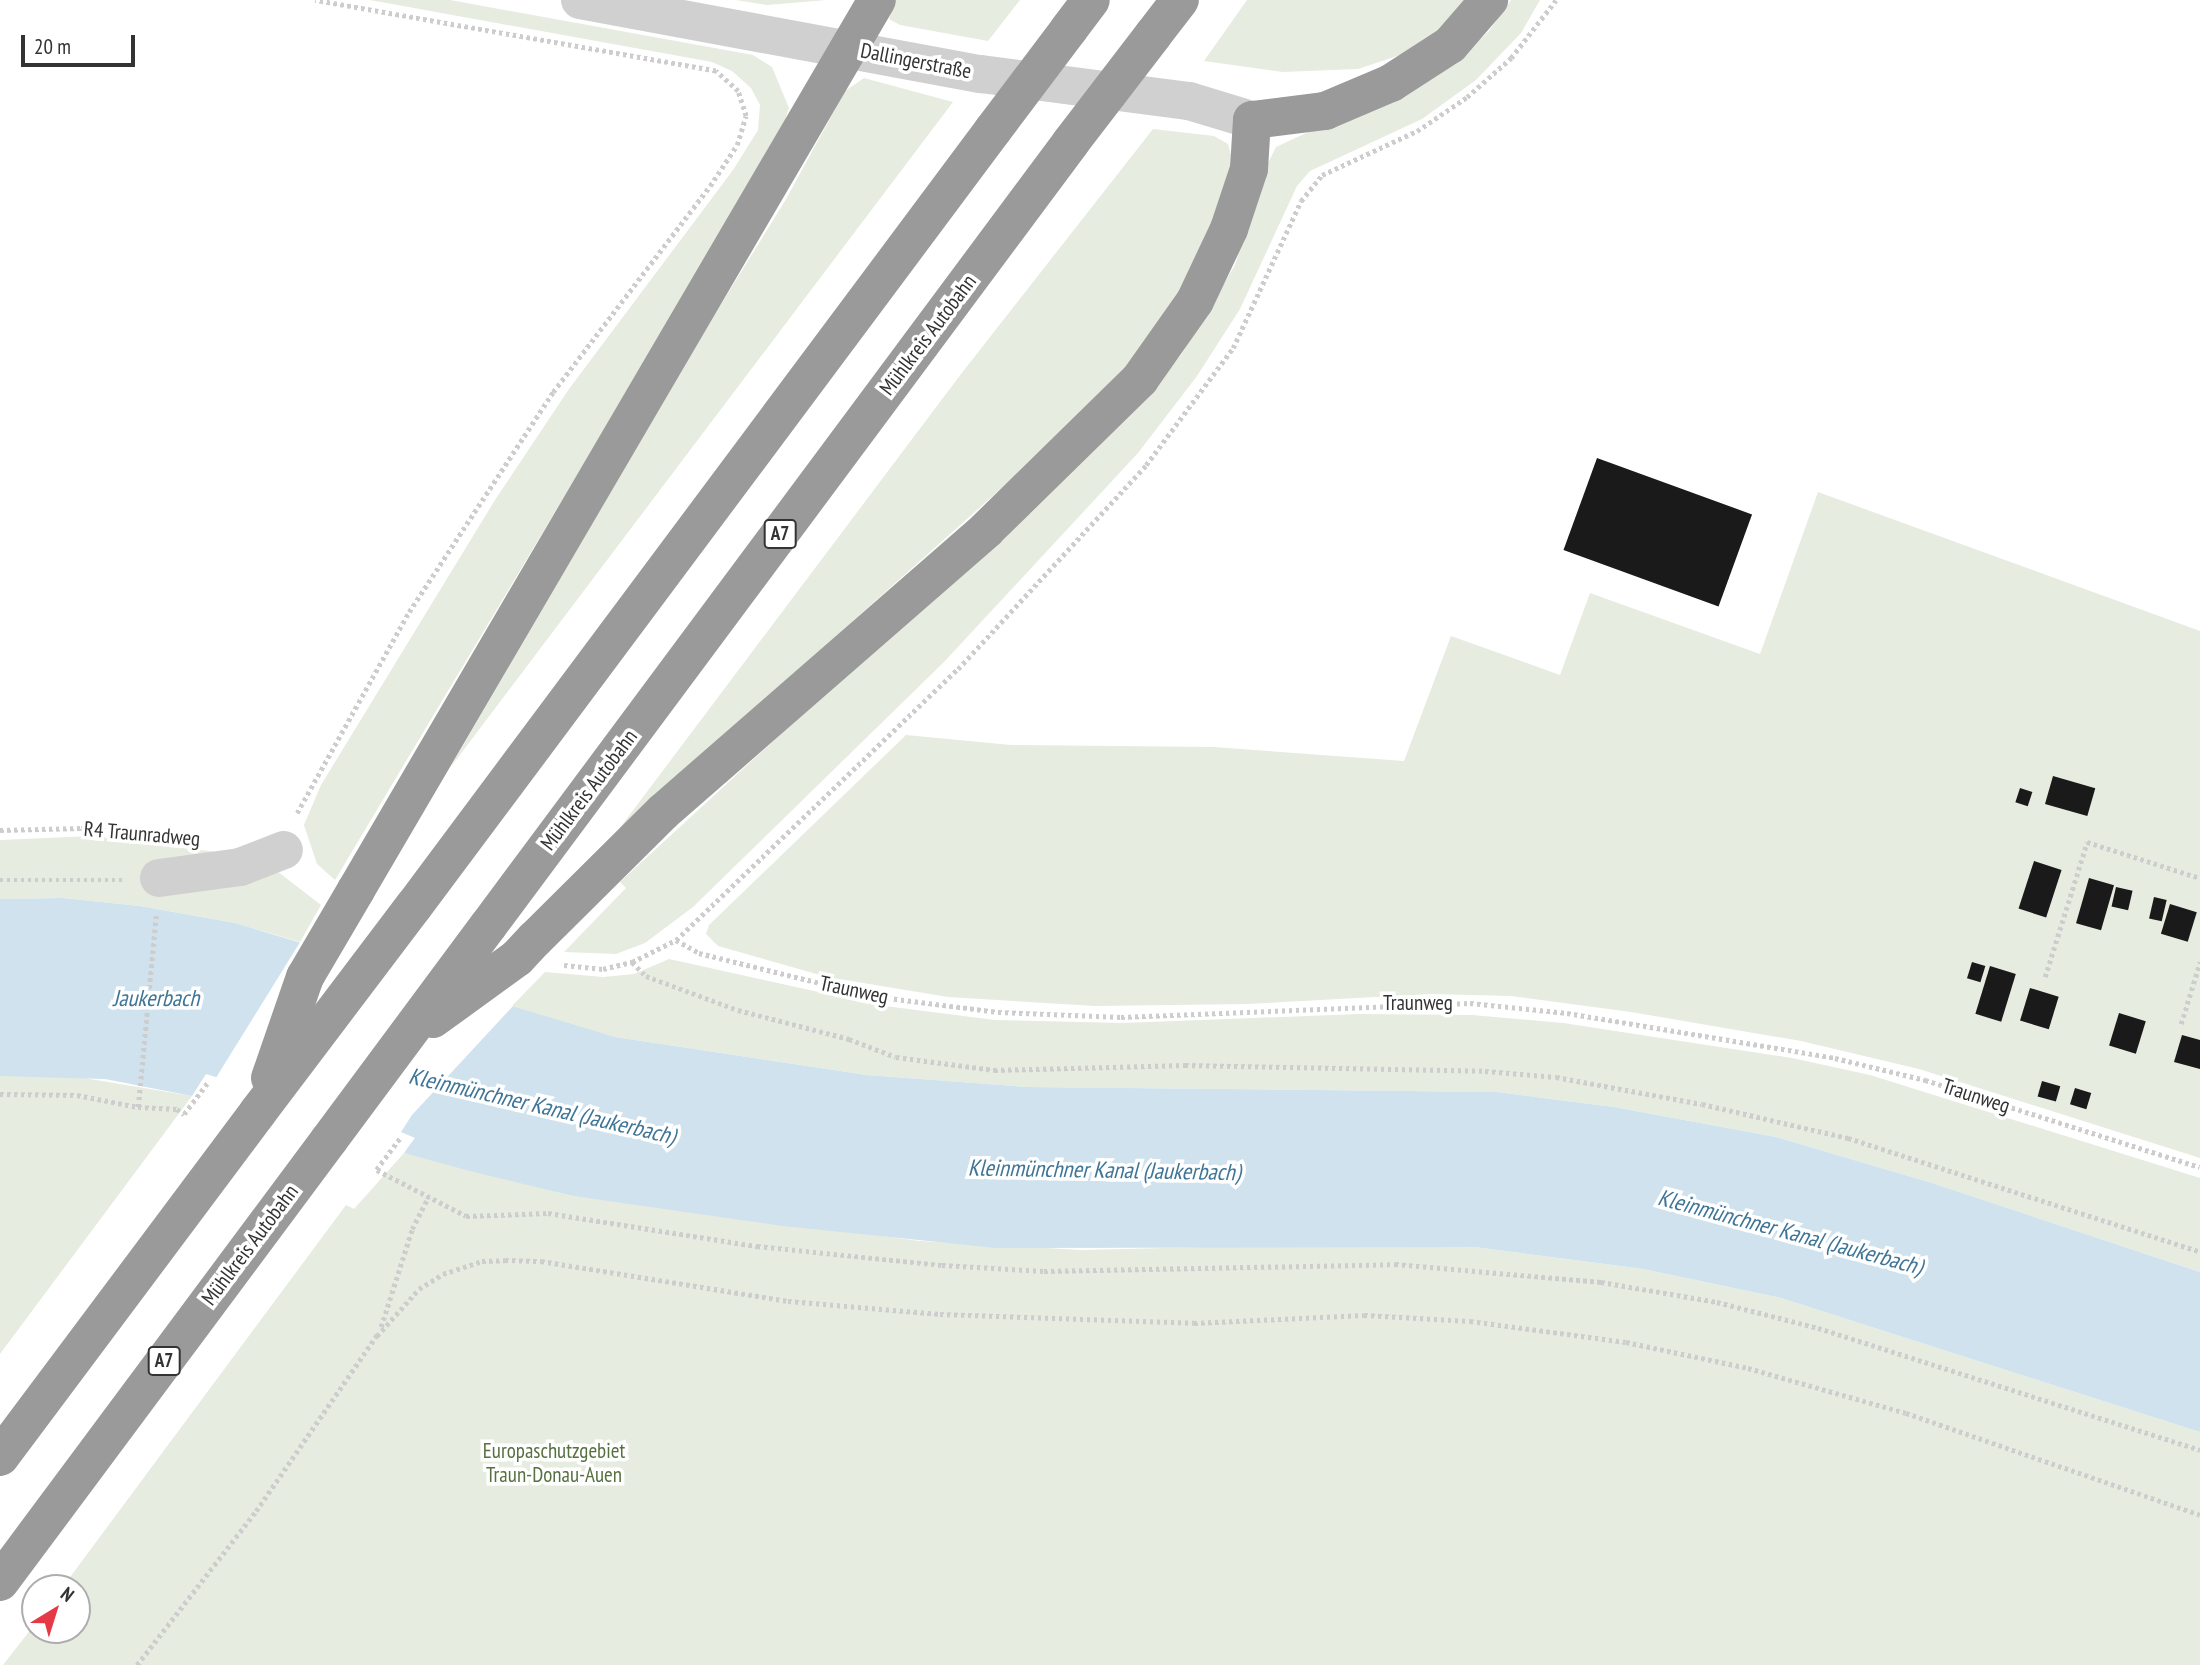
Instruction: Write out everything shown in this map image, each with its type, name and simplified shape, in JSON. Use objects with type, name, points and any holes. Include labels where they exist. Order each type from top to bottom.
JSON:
[{"type":"highway","points":[[257,1115],[305,977],[877,0]]},
{"type":"highway","name":"Mühlkreis Autobahn","points":[[0,1582],[1071,142],[1180,0]]},
{"type":"highway","points":[[401,1043],[517,958],[663,812],[985,530],[1140,379],[1195,301],[1229,229],[1249,169],[1252,120],[1325,111],[1391,83],[1450,45],[1489,0]]},
{"type":"highway","points":[[0,1457],[1080,14]]},
{"type":"street","name":"Dallingerstraße","points":[[580,0],[850,48],[981,75],[1189,101],[1252,120]]},
{"type":"street","points":[[158,890],[240,867],[284,850]]},
{"type":"path","points":[[284,850],[297,812],[409,612],[553,392],[710,186],[737,145],[746,116],[738,91],[716,71],[315,0]]},
{"type":"path","points":[[1556,0],[1511,58],[1467,97],[1417,131],[1322,175],[1301,201],[1233,348],[1146,465],[958,669],[676,940],[632,962],[646,976],[738,1010],[849,1039],[896,1057],[982,1069],[1185,1065],[1485,1071],[1556,1077],[1690,1101],[1848,1138],[2200,1252]]},
{"type":"path","name":"R4 Traunradweg","points":[[0,830],[81,828],[181,837]]},
{"type":"path","points":[[2045,977],[2087,842],[2200,878]]},
{"type":"path","points":[[0,880],[106,880]]},
{"type":"path","points":[[138,1107],[158,890]]},
{"type":"path","name":"Traunweg","points":[[676,940],[699,953],[873,996],[998,1012],[1121,1017],[1470,1003],[1567,1013],[1835,1058],[1925,1080],[2200,1167]]},
{"type":"path","points":[[2181,1024],[2200,962]]},
{"type":"path","points":[[0,1094],[77,1095],[138,1107],[160,1106],[184,1114],[207,1083]]},
{"type":"path","points":[[400,1139],[377,1170],[466,1216],[548,1213],[757,1246],[942,1265],[1044,1271],[1395,1264],[1601,1282],[1717,1302],[1818,1328],[2200,1450]]},
{"type":"path","points":[[377,1336],[412,1229],[428,1197]]},
{"type":"path","points":[[137,1665],[256,1511],[377,1336],[419,1289],[443,1274],[482,1261],[505,1260],[573,1266],[788,1301],[940,1314],[1194,1323],[1364,1315],[1470,1321],[1626,1342],[1748,1368],[1906,1413],[2200,1515]]},
{"type":"green space","points":[[370,0],[450,0],[753,55],[772,67],[789,108],[779,137],[335,880],[317,864],[304,825],[321,785],[495,500],[569,389],[733,170],[758,130],[760,105],[751,88],[732,71],[712,62]]},
{"type":"green space","points":[[736,0],[827,0],[767,5]]},
{"type":"green space","points":[[895,0],[1020,0],[988,41],[900,25],[889,19]]},
{"type":"green space","points":[[1247,0],[1469,0],[1448,24],[1409,52],[1358,69],[1283,72],[1204,61]]},
{"type":"green space","points":[[1511,0],[1540,0],[1521,33],[1476,80],[1422,119],[1310,171],[1297,186],[1240,309],[1197,376],[1138,453],[944,662],[693,907],[645,943],[616,954],[564,952],[626,888],[620,882],[1141,403],[1181,355],[1235,265],[1263,173],[1276,147],[1453,65],[1489,31]]},
{"type":"green space","points":[[864,78],[953,102],[450,768],[697,343],[785,201],[845,91]]},
{"type":"green space","points":[[1153,129],[1214,136],[1228,144],[1232,159],[1222,201],[1191,274],[1146,346],[1072,425],[616,833],[961,374]]},
{"type":"green space","points":[[1818,492],[2200,631],[2200,1158],[1919,1069],[1801,1041],[1631,1012],[1511,996],[1431,994],[1247,1004],[1095,1006],[948,997],[827,977],[718,946],[706,934],[709,925],[906,735],[1011,745],[1213,747],[1404,761],[1451,636],[1560,675],[1590,593],[1760,654]]},
{"type":"green space","points":[[92,836],[240,855],[273,868],[321,905],[300,942],[235,923],[140,906],[63,898],[0,899],[0,840]]},
{"type":"green space","points":[[669,959],[877,1005],[995,1020],[1123,1023],[1359,1014],[1472,1015],[1563,1023],[1792,1058],[1870,1075],[2200,1178],[2200,1272],[1932,1183],[1776,1137],[1614,1107],[1497,1092],[1027,1087],[867,1075],[615,1037],[510,1008],[545,972],[603,977],[634,974]]},
{"type":"green space","points":[[66,1075],[192,1096],[0,1354],[0,1076]]},
{"type":"green space","name":"Europaschutzgebiet Traun-Donau-Auen","points":[[404,1153],[573,1196],[920,1241],[1081,1250],[1342,1244],[1474,1247],[1643,1269],[1781,1298],[2200,1432],[2200,1665],[3,1665],[21,1642],[91,1644],[91,1574],[72,1574],[346,1205],[354,1209]]},
{"type":"water","name":"Jaukerbach","points":[[63,898],[140,906],[235,923],[615,1037],[867,1075],[1027,1087],[1497,1092],[1614,1107],[1776,1137],[1932,1183],[2200,1272],[2200,1432],[1781,1298],[1643,1269],[1474,1247],[996,1248],[783,1226],[573,1196],[470,1171],[404,1153],[414,1138],[206,1074],[192,1096],[105,1079],[0,1076],[0,899]]},
{"type":"pier","points":[[302,939],[513,1006],[412,1115],[401,1132],[415,1138],[402,1155],[409,1140],[214,1081]]},
{"type":"building","points":[[1597,458],[1752,514],[1719,607],[1563,550]]},
{"type":"building","points":[[2053,776],[2095,788],[2087,816],[2045,804]]},
{"type":"building","points":[[2020,788],[2032,792],[2028,806],[2015,802]]},
{"type":"building","points":[[2034,861],[2062,870],[2046,918],[2019,909]]},
{"type":"building","points":[[2089,878],[2114,885],[2101,930],[2076,923]]},
{"type":"building","points":[[2116,887],[2133,891],[2128,910],[2112,906]]},
{"type":"building","points":[[2154,897],[2167,900],[2162,921],[2149,918]]},
{"type":"building","points":[[2170,904],[2197,912],[2188,942],[2161,934]]},
{"type":"building","points":[[1972,962],[1985,966],[1980,982],[1967,978]]},
{"type":"building","points":[[1990,966],[2016,974],[2001,1022],[1975,1014]]},
{"type":"building","points":[[2030,988],[2059,997],[2049,1029],[2020,1021]]},
{"type":"building","points":[[2119,1013],[2146,1021],[2136,1054],[2109,1046]]},
{"type":"building","points":[[2182,1035],[2200,1040],[2200,1069],[2174,1062]]},
{"type":"building","points":[[2042,1081],[2060,1086],[2056,1102],[2038,1096]]},
{"type":"building","points":[[2075,1088],[2091,1093],[2086,1109],[2070,1104]]},
{"type":"water label","name":"Kleinmünchner Kanal (Jaukerbach)","points":[[542,1106]]},
{"type":"water label","name":"Kleinmünchner Kanal (Jaukerbach)","points":[[1104,1170]]},
{"type":"water label","name":"Kleinmünchner Kanal (Jaukerbach)","points":[[1790,1232]]}]
